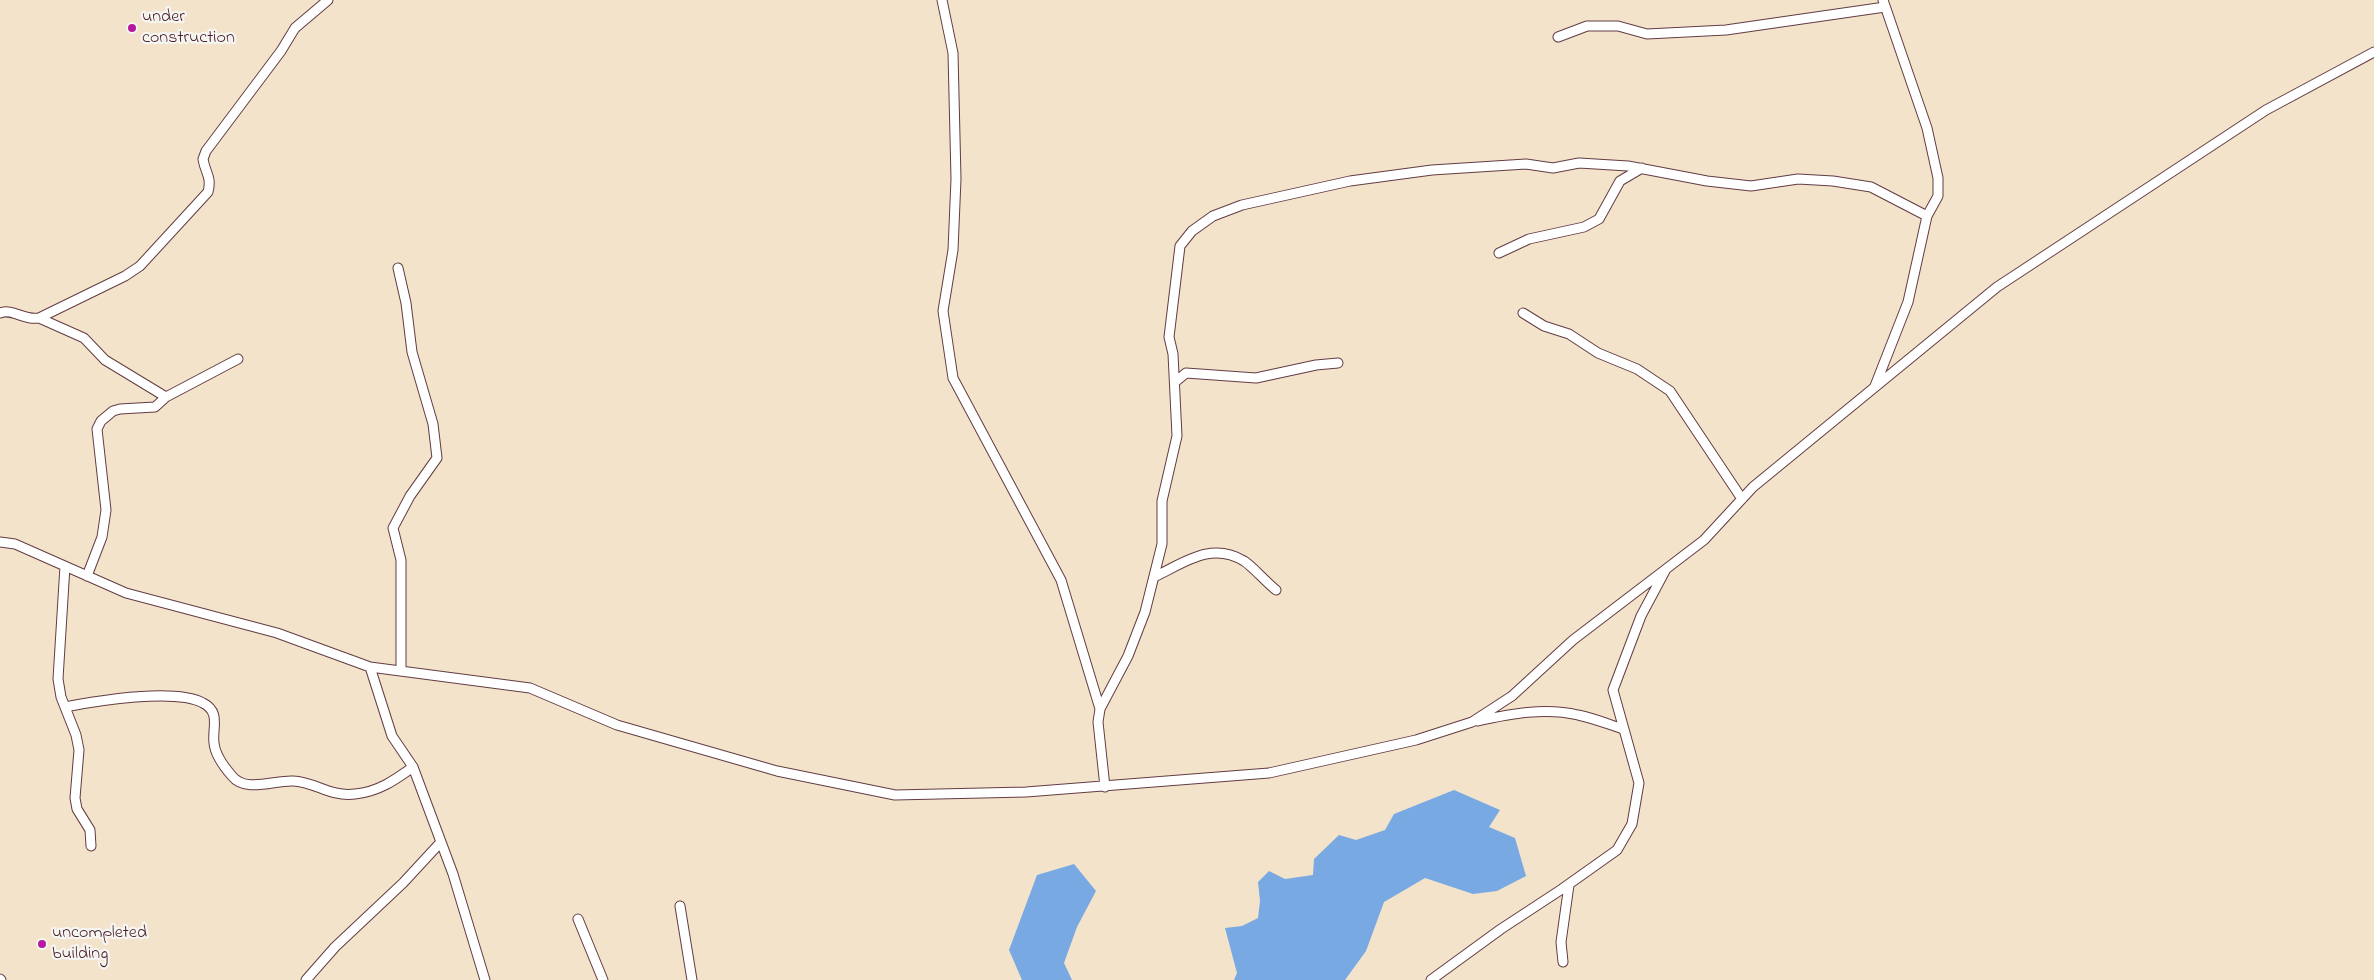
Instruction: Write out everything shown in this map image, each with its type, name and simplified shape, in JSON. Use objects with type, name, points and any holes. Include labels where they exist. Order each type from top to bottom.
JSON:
[{"type":"street","points":[[0,313],[10,311],[31,320],[39,318],[125,276],[152,255],[208,192],[210,182],[203,159],[206,151],[281,51],[289,35],[328,0]]},
{"type":"street","points":[[942,0],[953,53],[956,179],[953,250],[944,311],[953,378],[1061,580],[1100,709]]},
{"type":"street","points":[[1558,37],[1588,26],[1618,26],[1647,34],[1706,31],[1884,4],[1927,128],[1938,178],[1938,196],[1927,216],[1908,302],[1874,388]]},
{"type":"street","points":[[1472,722],[1512,696],[1573,640],[1704,540],[1753,487],[1997,287],[2266,110],[2374,52]]},
{"type":"street","points":[[1105,786],[1098,722],[1100,709],[1128,656],[1144,612],[1162,544],[1162,501],[1177,436],[1173,354],[1169,337],[1180,246],[1192,231],[1213,216],[1242,205],[1350,181],[1432,170],[1526,164],[1553,168],[1579,163],[1601,163],[1642,168],[1707,181],[1751,186],[1798,179],[1833,181],[1871,187],[1927,216]]},
{"type":"street","points":[[1499,253],[1528,239],[1584,227],[1599,219],[1620,181],[1642,168]]},
{"type":"street","points":[[398,268],[406,303],[412,352],[433,424],[437,458],[410,496],[393,528],[402,560],[401,671]]},
{"type":"street","points":[[1523,313],[1544,326],[1568,334],[1598,353],[1637,369],[1670,391],[1742,499]]},
{"type":"street","points":[[39,318],[84,338],[93,345],[105,360],[166,397]]},
{"type":"street","points":[[87,576],[102,537],[106,510],[97,429],[101,420],[120,409],[155,407],[166,397],[238,359]]},
{"type":"street","points":[[1175,382],[1186,373],[1256,378],[1316,365],[1338,364]]},
{"type":"street","points":[[0,542],[15,544],[126,593],[277,633],[370,667],[530,688],[617,725],[777,771],[895,795],[1026,792],[1269,773],[1416,740],[1472,722],[1510,714],[1547,712],[1577,715],[1623,729]]},
{"type":"street","points":[[1154,577],[1194,557],[1221,552],[1245,562],[1276,590]]},
{"type":"street","points":[[65,566],[58,678],[79,750],[75,798],[76,809],[90,830],[91,846]]},
{"type":"street","points":[[1432,980],[1501,929],[1568,885],[1616,850],[1632,824],[1639,784],[1613,690],[1641,616],[1666,568]]},
{"type":"street","points":[[370,667],[392,736],[412,767],[453,874],[485,980]]},
{"type":"street","points":[[65,707],[155,695],[182,697],[203,702],[212,709],[216,721],[214,744],[219,757],[233,778],[242,784],[294,781],[308,784],[324,792],[340,795],[356,794],[375,790],[392,782],[412,767]]},
{"type":"street","points":[[306,980],[335,946],[396,890],[440,843]]},
{"type":"street","points":[[1563,962],[1561,942],[1568,885]]},
{"type":"street","points":[[680,906],[692,980]]},
{"type":"street","points":[[578,919],[603,980]]},
{"type":"water","points":[[1454,790],[1500,810],[1489,827],[1515,838],[1526,876],[1497,891],[1473,894],[1425,878],[1384,902],[1366,951],[1345,980],[1234,980],[1237,973],[1225,928],[1242,926],[1258,918],[1260,901],[1258,882],[1269,871],[1285,879],[1313,875],[1314,859],[1339,835],[1356,840],[1385,830],[1394,814]]},
{"type":"water","points":[[1074,864],[1096,891],[1077,927],[1064,963],[1072,980],[1022,980],[1009,950],[1037,875]]},
{"type":"place","name":"under construction","points":[[132,28]]},
{"type":"place","name":"uncompleted building","points":[[42,944]]}]
